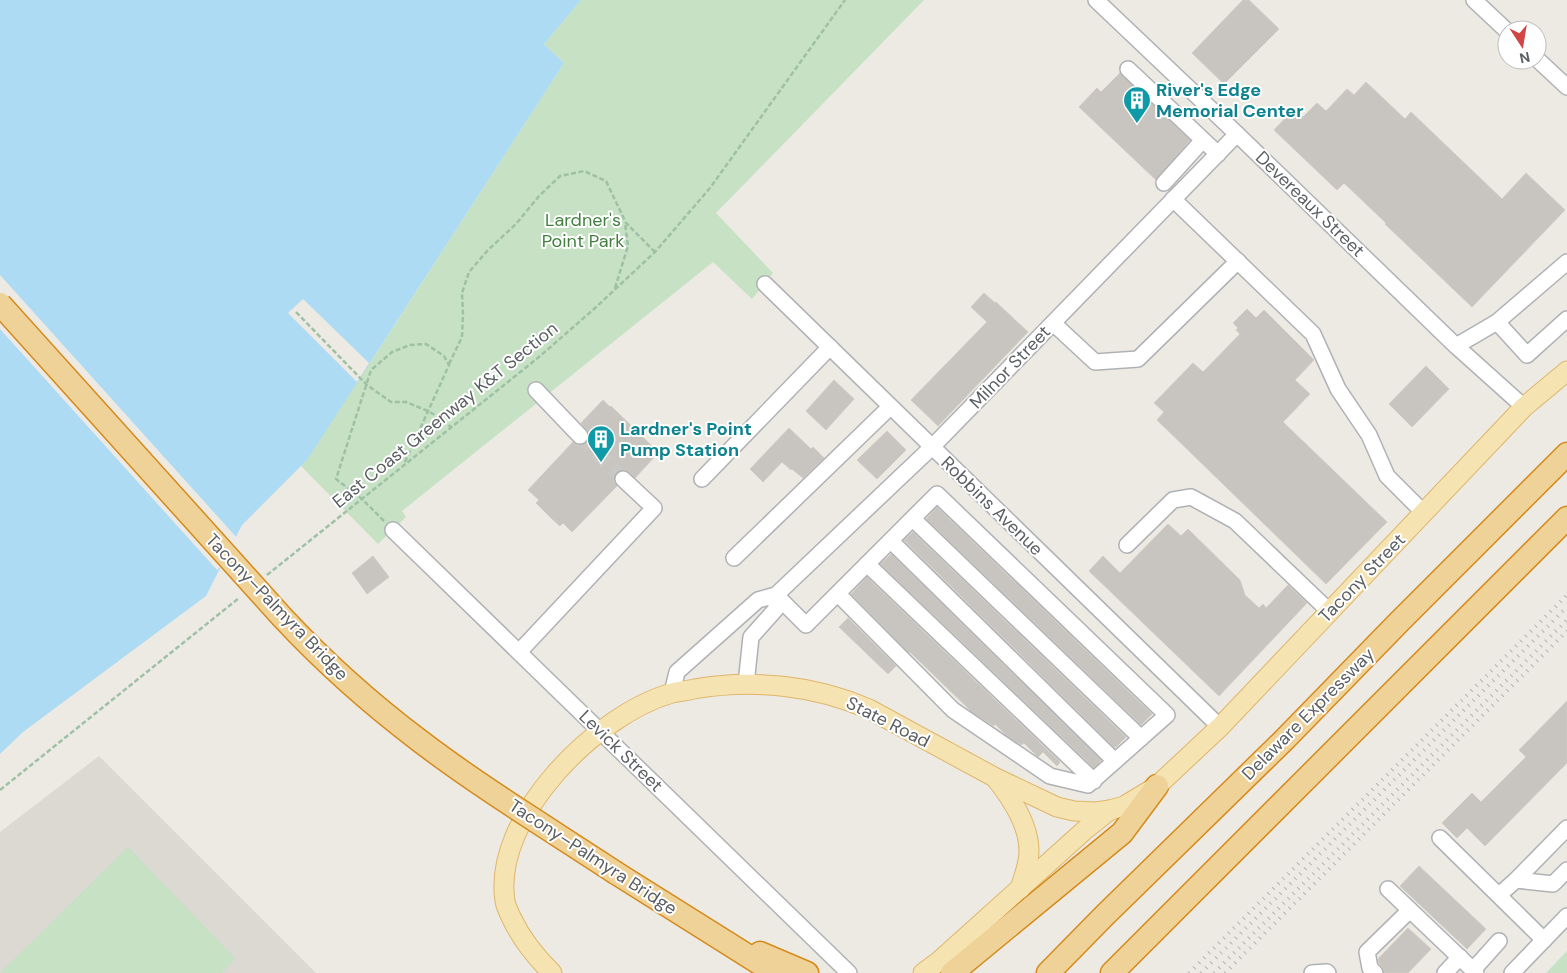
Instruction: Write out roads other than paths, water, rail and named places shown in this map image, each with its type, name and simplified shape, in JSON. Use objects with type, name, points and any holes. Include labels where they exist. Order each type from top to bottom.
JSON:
[{"type":"highway","name":"Tacony–Palmyra Bridge","points":[[0,304],[282,617],[339,674],[400,726],[444,758],[616,873],[775,973]]},
{"type":"highway","name":"Delaware Expressway","points":[[1048,973],[1284,740],[1567,454]]},
{"type":"highway","points":[[1112,973],[1567,518]]},
{"type":"highway","points":[[952,973],[1122,833],[1157,786]]},
{"type":"highway","points":[[708,932],[807,973]]},
{"type":"main road","name":"Tacony Street","points":[[1157,786],[1220,728],[1524,408],[1567,371]]},
{"type":"main road","name":"State Road","points":[[552,973],[527,946],[518,932],[505,902],[506,864],[513,842],[543,789],[570,757],[601,731],[628,712],[672,693],[746,684],[802,689],[849,700],[996,778],[1057,807],[1074,811],[1110,810],[1136,800],[1157,786]]},
{"type":"main road","points":[[996,778],[1012,800],[1027,836],[1028,860],[1020,890]]},
{"type":"main road","points":[[923,973],[1020,890],[1086,828],[1110,810]]},
{"type":"street","name":"Devereaux Street","points":[[1096,0],[1238,134],[1456,346],[1524,408]]},
{"type":"street","points":[[1474,0],[1497,22]]},
{"type":"street","points":[[1547,68],[1567,87]]},
{"type":"street","points":[[1128,69],[1218,154]]},
{"type":"street","name":"Milnor Street","points":[[672,693],[677,672],[758,600],[776,595],[932,447],[1238,134]]},
{"type":"street","points":[[1164,184],[1203,140]]},
{"type":"street","points":[[1173,199],[1313,334],[1338,389],[1369,435],[1386,476],[1424,513]]},
{"type":"street","points":[[1053,323],[1095,362],[1138,359],[1238,261]]},
{"type":"street","points":[[1456,346],[1497,322],[1567,262]]},
{"type":"street","name":"Robbins Avenue","points":[[765,284],[1220,728]]},
{"type":"street","points":[[1497,322],[1527,355],[1567,319]]},
{"type":"street","points":[[702,479],[830,347]]},
{"type":"street","points":[[536,390],[580,436]]},
{"type":"street","points":[[734,558],[890,407]]},
{"type":"street","points":[[519,652],[654,508],[624,479]]},
{"type":"street","points":[[776,595],[806,625],[937,494],[1167,715],[1088,786],[1050,776],[952,710],[838,594]]},
{"type":"street","points":[[1126,545],[1173,500],[1191,498],[1235,521],[1330,612]]},
{"type":"street","points":[[912,519],[1141,738]]},
{"type":"street","name":"Levick Street","points":[[393,530],[849,973]]},
{"type":"street","points":[[891,541],[1115,761]]},
{"type":"street","points":[[868,564],[1094,781]]},
{"type":"street","name":"Milnor Street","points":[[746,684],[751,637],[776,609],[776,595]]},
{"type":"street","points":[[1499,895],[1567,828]]},
{"type":"street","points":[[1440,838],[1544,940]]},
{"type":"street","points":[[1516,880],[1553,884],[1567,870]]},
{"type":"street","points":[[1388,889],[1475,972],[1499,941]]},
{"type":"street","points":[[1375,973],[1370,968],[1367,952],[1410,910]]},
{"type":"street","points":[[1512,973],[1567,916]]},
{"type":"street","points":[[1445,973],[1460,957]]},
{"type":"street","points":[[1312,973],[1328,973]]},
{"type":"water","points":[[0,0],[581,0],[544,44],[564,63],[307,460],[242,525],[206,596],[23,732],[0,754]]},
{"type":"tunnel","points":[[580,436],[623,479]]},
{"type":"railway","points":[[1189,973],[1567,595]]},
{"type":"railway","points":[[1201,973],[1567,607]]},
{"type":"railway","points":[[1214,973],[1567,620]]},
{"type":"railway","points":[[1225,973],[1567,631]]},
{"type":"place","name":"River's Edge Memorial Center","points":[[1137,124]]},
{"type":"place","name":"Lardner's Point Pump Station","points":[[601,463]]},
{"type":"park label","name":"Lardner's Point Park","points":[[583,230]]}]
